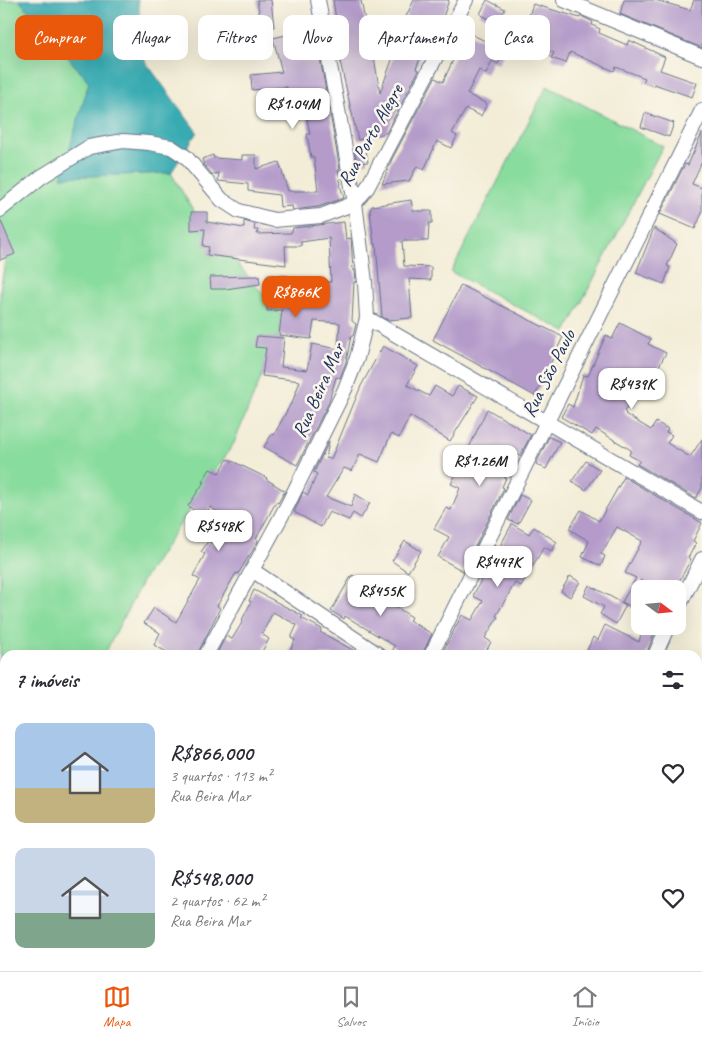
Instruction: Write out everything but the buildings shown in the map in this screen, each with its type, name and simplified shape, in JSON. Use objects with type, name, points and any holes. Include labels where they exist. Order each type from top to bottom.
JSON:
[{"type":"street","name":"Rua Beira Mar","points":[[209,650],[288,504],[345,389],[357,358],[367,318],[366,282],[355,203],[318,0]]},
{"type":"street","name":"Rua Porto Alegre","points":[[0,210],[41,176],[89,147],[123,141],[150,142],[171,147],[186,157],[222,200],[239,211],[274,220],[321,216],[355,203],[367,188],[466,0]]},
{"type":"street","points":[[564,0],[702,57]]},
{"type":"street","name":"Rua São Paulo","points":[[433,650],[546,420],[702,110]]},
{"type":"street","points":[[367,318],[702,512]]},
{"type":"street","points":[[686,592],[702,559]]},
{"type":"street","points":[[252,570],[372,650]]},
{"type":"street","points":[[657,650],[664,635]]},
{"type":"green space","points":[[0,0],[19,0],[32,15],[15,15],[15,60],[70,60],[89,82],[62,177],[171,173],[196,215],[285,320],[234,443],[143,580],[107,650],[0,650],[0,290],[7,252],[0,230]]},
{"type":"green space","points":[[547,86],[663,146],[566,332],[451,272]]},
{"type":"water","points":[[19,0],[138,0],[140,15],[113,15],[113,60],[145,60],[197,132],[171,173],[61,177],[89,82],[70,60],[103,60],[103,15],[32,15]]}]
